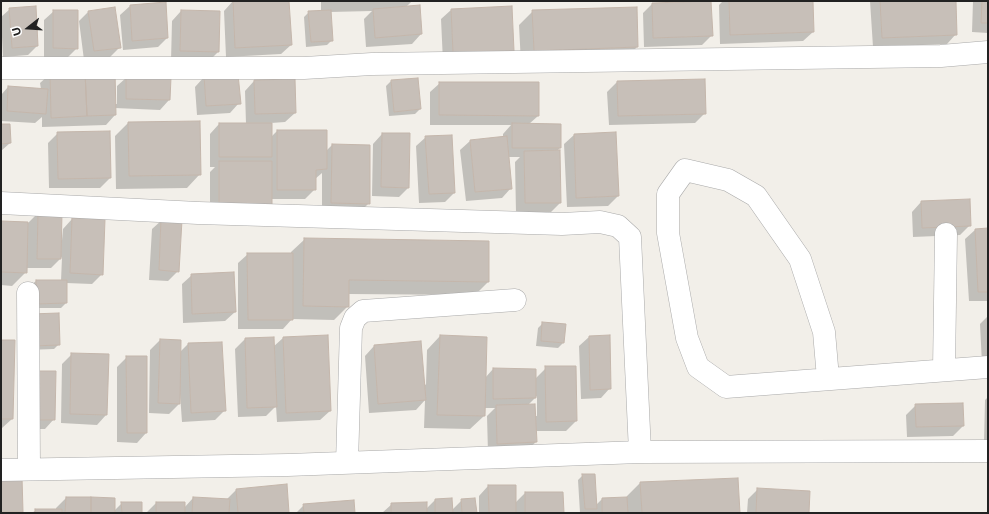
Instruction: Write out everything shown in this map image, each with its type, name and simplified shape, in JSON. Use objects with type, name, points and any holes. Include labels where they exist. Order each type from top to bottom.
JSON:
[{"type":"street","points":[[1,68],[304,68],[372,64],[941,56],[988,52]]},
{"type":"street","points":[[828,378],[824,332],[800,258],[756,196],[728,180],[685,170],[668,194],[668,233],[687,338],[698,367],[726,387],[944,369],[988,367]]},
{"type":"street","points":[[1,203],[225,214],[562,224],[600,222],[618,226],[630,237],[640,452]]},
{"type":"street","points":[[944,369],[946,234]]},
{"type":"street","points":[[28,293],[29,470]]},
{"type":"street","points":[[347,463],[351,328],[355,318],[363,311],[515,300]]},
{"type":"street","points":[[1,470],[288,465],[640,452],[988,451]]},
{"type":"building","points":[[233,1],[289,1],[292,45],[235,48]]},
{"type":"building","points":[[711,1],[713,36],[653,38],[652,3]]},
{"type":"building","points":[[729,1],[813,1],[814,32],[730,35]]},
{"type":"building","points":[[880,1],[956,1],[957,35],[882,38]]},
{"type":"building","points":[[982,1],[988,1],[988,23],[981,23]]},
{"type":"building","points":[[166,2],[168,38],[132,41],[130,5]]},
{"type":"building","points":[[420,5],[422,34],[375,38],[373,9]]},
{"type":"building","points":[[36,6],[38,46],[12,48],[9,8]]},
{"type":"building","points":[[512,6],[514,51],[453,53],[451,9]]},
{"type":"building","points":[[115,7],[121,48],[94,51],[88,11]]},
{"type":"building","points":[[637,7],[638,47],[534,51],[532,10]]},
{"type":"building","points":[[53,10],[78,10],[78,49],[53,48]]},
{"type":"building","points":[[181,10],[220,11],[219,52],[180,51]]},
{"type":"building","points":[[331,10],[333,41],[311,42],[308,11]]},
{"type":"building","points":[[85,71],[87,116],[51,118],[50,73]]},
{"type":"building","points":[[85,71],[115,71],[116,115],[87,116]]},
{"type":"building","points":[[238,74],[241,104],[206,106],[204,76]]},
{"type":"building","points":[[126,76],[171,77],[170,100],[126,99]]},
{"type":"building","points":[[418,78],[421,109],[394,112],[391,80]]},
{"type":"building","points":[[295,79],[296,113],[255,114],[254,80]]},
{"type":"building","points":[[705,79],[706,114],[618,116],[617,81]]},
{"type":"building","points":[[439,82],[539,82],[539,116],[439,115]]},
{"type":"building","points":[[8,86],[48,89],[46,114],[7,111]]},
{"type":"building","points":[[200,121],[201,175],[129,176],[128,122]]},
{"type":"building","points":[[219,123],[272,123],[272,157],[219,157]]},
{"type":"building","points":[[512,123],[561,124],[561,148],[512,148]]},
{"type":"building","points":[[1,124],[10,124],[11,143],[1,144]]},
{"type":"building","points":[[277,130],[327,130],[327,169],[316,170],[316,190],[277,190]]},
{"type":"building","points":[[110,131],[111,178],[58,179],[57,132]]},
{"type":"building","points":[[616,132],[619,196],[576,198],[574,134]]},
{"type":"building","points":[[382,133],[410,133],[409,188],[381,187]]},
{"type":"building","points":[[452,135],[455,193],[429,194],[425,136]]},
{"type":"building","points":[[507,136],[512,189],[475,192],[470,140]]},
{"type":"building","points":[[332,144],[370,145],[370,204],[331,203]]},
{"type":"building","points":[[560,150],[561,203],[525,203],[524,151]]},
{"type":"building","points":[[219,161],[272,161],[272,208],[219,208]]},
{"type":"building","points":[[970,199],[971,226],[922,228],[921,201]]},
{"type":"building","points":[[38,212],[62,212],[61,259],[37,259]]},
{"type":"building","points":[[72,218],[105,219],[103,275],[70,273]]},
{"type":"building","points":[[161,218],[182,220],[179,272],[159,270]]},
{"type":"building","points":[[1,221],[28,222],[27,273],[1,272]]},
{"type":"building","points":[[988,228],[988,292],[978,292],[975,229]]},
{"type":"building","points":[[304,238],[489,241],[489,282],[349,280],[349,307],[303,306]]},
{"type":"building","points":[[247,253],[293,253],[293,320],[248,320]]},
{"type":"building","points":[[234,272],[236,312],[192,314],[191,274]]},
{"type":"building","points":[[36,280],[67,280],[67,303],[36,304]]},
{"type":"building","points":[[59,313],[60,345],[32,346],[30,314]]},
{"type":"building","points":[[542,322],[566,324],[564,343],[541,341]]},
{"type":"building","points":[[328,335],[331,411],[286,413],[283,337]]},
{"type":"building","points":[[440,335],[487,337],[485,416],[437,415]]},
{"type":"building","points":[[610,335],[611,389],[590,390],[589,336]]},
{"type":"building","points":[[274,337],[277,407],[247,408],[245,338]]},
{"type":"building","points":[[160,339],[181,340],[180,404],[158,403]]},
{"type":"building","points":[[1,340],[15,340],[13,419],[1,419]]},
{"type":"building","points":[[421,341],[426,400],[378,404],[374,345]]},
{"type":"building","points":[[222,342],[226,411],[191,413],[188,343]]},
{"type":"building","points":[[71,353],[109,354],[107,415],[70,414]]},
{"type":"building","points":[[126,356],[147,356],[147,433],[127,433]]},
{"type":"building","points":[[545,366],[576,366],[577,421],[546,422]]},
{"type":"building","points":[[493,368],[536,369],[536,398],[493,399]]},
{"type":"building","points":[[32,371],[56,371],[55,420],[32,420]]},
{"type":"building","points":[[963,403],[964,426],[916,427],[915,404]]},
{"type":"building","points":[[535,404],[537,442],[497,444],[496,405]]},
{"type":"building","points":[[582,474],[595,474],[597,509],[585,509]]},
{"type":"building","points":[[1,477],[22,477],[23,512],[1,512]]},
{"type":"building","points":[[738,478],[740,513],[642,513],[640,482]]},
{"type":"building","points":[[287,484],[289,513],[238,513],[236,489]]},
{"type":"building","points":[[488,485],[516,485],[516,513],[489,513]]},
{"type":"building","points":[[757,488],[810,491],[809,513],[756,513]]},
{"type":"building","points":[[525,492],[563,492],[564,513],[525,513]]},
{"type":"building","points":[[66,497],[91,497],[91,513],[65,513]]},
{"type":"building","points":[[91,497],[115,498],[115,513],[91,513]]},
{"type":"building","points":[[193,497],[230,499],[229,513],[192,513]]},
{"type":"building","points":[[627,497],[628,513],[602,513],[602,498]]},
{"type":"building","points":[[452,498],[453,513],[435,513],[435,499]]},
{"type":"building","points":[[475,498],[477,513],[462,513],[461,499]]},
{"type":"building","points":[[354,500],[355,513],[304,513],[303,504]]},
{"type":"building","points":[[121,502],[142,502],[142,513],[122,513]]},
{"type":"building","points":[[156,502],[185,502],[185,513],[156,513]]},
{"type":"building","points":[[427,502],[427,513],[391,513],[391,503]]},
{"type":"building","points":[[35,509],[62,509],[62,513],[35,513]]}]
